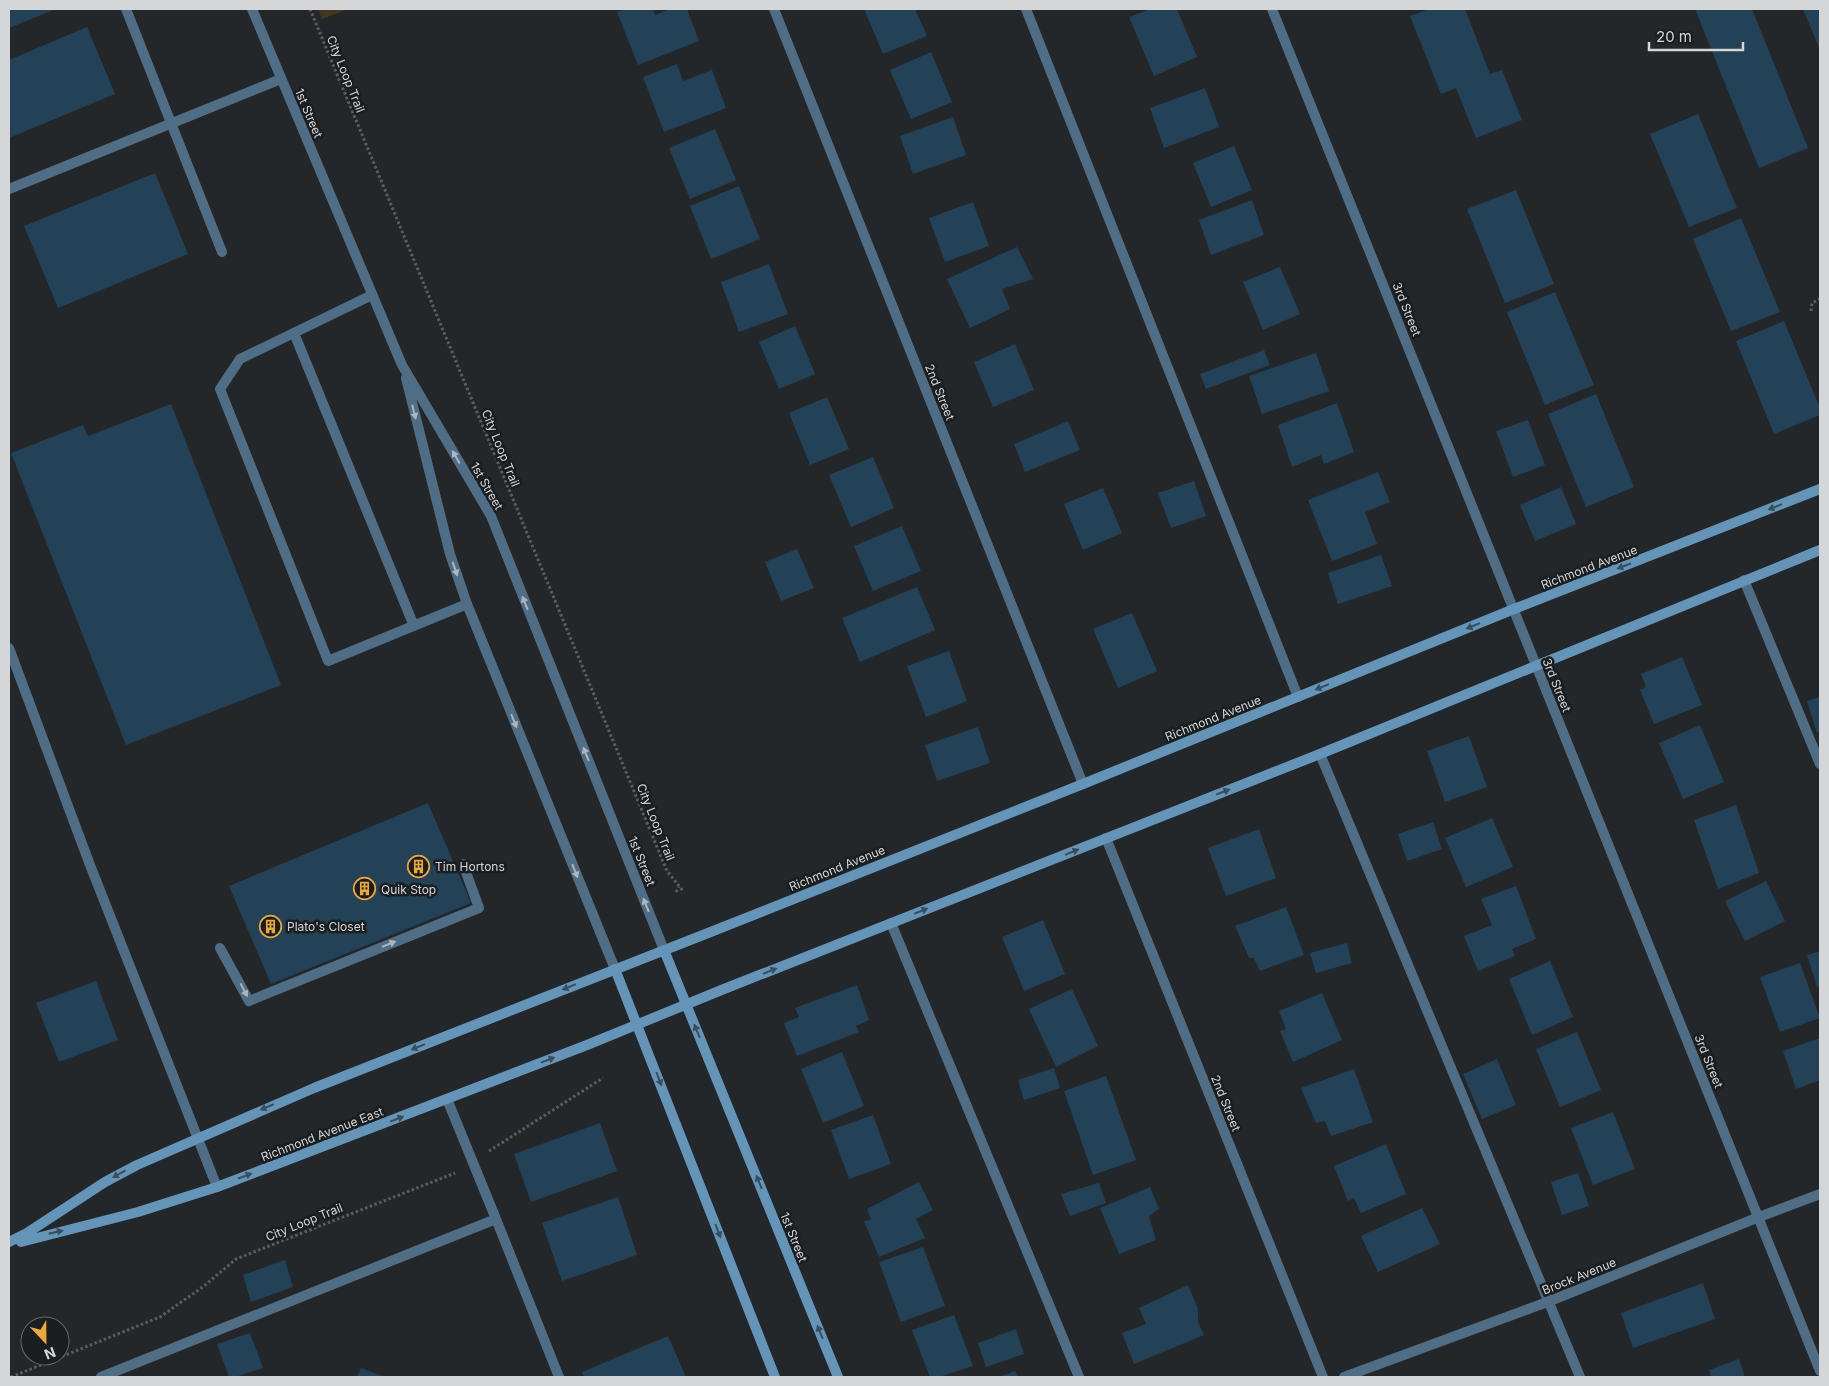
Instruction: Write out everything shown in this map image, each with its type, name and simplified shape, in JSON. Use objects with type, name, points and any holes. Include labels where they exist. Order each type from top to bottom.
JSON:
[{"type":"main road","name":"Richmond Avenue","points":[[615,969],[1083,784],[1514,609],[1820,489]]},
{"type":"main road","points":[[638,1026],[891,923],[1320,754],[1820,550]]},
{"type":"main road","name":"1st Street","points":[[664,950],[838,1377]]},
{"type":"main road","name":"1st Street","points":[[615,969],[775,1377]]},
{"type":"main road","name":"Richmond Avenue East","points":[[9,1244],[105,1182],[137,1164],[314,1088],[615,969]]},
{"type":"main road","name":"Richmond Avenue East","points":[[9,1244],[138,1212],[217,1187],[638,1026]]},
{"type":"street","points":[[126,9],[222,252]]},
{"type":"street","name":"1st Street","points":[[252,9],[402,365],[490,516],[664,950]]},
{"type":"street","name":"2nd Street","points":[[774,9],[1083,784]]},
{"type":"street","points":[[1026,9],[1298,697]]},
{"type":"street","name":"3rd Street","points":[[1272,9],[1820,1371]]},
{"type":"street","points":[[9,189],[281,79]]},
{"type":"street","points":[[372,295],[240,359],[220,389],[328,661],[467,604]]},
{"type":"street","points":[[294,333],[414,626]]},
{"type":"street","name":"1st Street","points":[[402,365],[450,554],[467,604],[615,969]]},
{"type":"street","points":[[1744,580],[1820,764]]},
{"type":"street","points":[[9,648],[90,865],[217,1187]]},
{"type":"street","points":[[1320,754],[1550,1301],[1580,1377]]},
{"type":"street","name":"2nd Street","points":[[1106,838],[1323,1377]]},
{"type":"street","points":[[220,948],[249,1001],[479,908],[464,864]]},
{"type":"street","points":[[891,923],[1079,1377]]},
{"type":"street","points":[[447,1099],[559,1377]]},
{"type":"street","name":"Brock Avenue","points":[[1344,1377],[1550,1301],[1758,1216],[1820,1194]]},
{"type":"street","points":[[101,1377],[496,1219]]},
{"type":"path","name":"City Loop Trail","points":[[310,9],[667,870],[683,891]]},
{"type":"path","points":[[1811,311],[1812,303],[1820,299]]},
{"type":"path","points":[[676,892],[679,888]]},
{"type":"path","name":"City Loop Trail","points":[[11,1377],[160,1317],[204,1286],[236,1259],[456,1172],[603,1078]]},
{"type":"shaded area","points":[[318,9],[348,9],[322,19]]},
{"type":"building","points":[[9,9],[56,9],[9,28]]},
{"type":"building","points":[[625,9],[653,9],[655,15],[670,9],[687,9],[699,41],[638,65],[617,12]]},
{"type":"building","points":[[864,9],[915,9],[927,36],[883,54]]},
{"type":"building","points":[[1150,9],[1177,9],[1197,57],[1154,76],[1129,17]]},
{"type":"building","points":[[1429,9],[1465,9],[1490,74],[1502,70],[1522,120],[1476,138],[1456,88],[1441,94],[1410,16]]},
{"type":"building","points":[[1695,9],[1752,9],[1808,148],[1759,168]]},
{"type":"building","points":[[1803,9],[1820,9],[1820,51],[1818,45]]},
{"type":"building","points":[[87,27],[115,94],[9,138],[9,60]]},
{"type":"building","points":[[931,52],[952,102],[911,119],[890,70]]},
{"type":"building","points":[[677,64],[683,81],[712,70],[726,108],[664,132],[643,77]]},
{"type":"building","points":[[1205,88],[1219,127],[1164,148],[1150,108]]},
{"type":"building","points":[[1698,114],[1737,208],[1689,227],[1650,134]]},
{"type":"building","points":[[953,117],[966,155],[913,174],[900,136]]},
{"type":"building","points":[[715,129],[736,180],[690,199],[669,148]]},
{"type":"building","points":[[1234,146],[1252,190],[1211,207],[1193,163]]},
{"type":"building","points":[[155,173],[188,254],[58,308],[24,226]]},
{"type":"building","points":[[739,186],[760,239],[711,259],[690,206]]},
{"type":"building","points":[[1516,190],[1554,284],[1505,303],[1467,209]]},
{"type":"building","points":[[1252,200],[1264,235],[1211,255],[1199,220]]},
{"type":"building","points":[[973,202],[989,246],[945,262],[929,218]]},
{"type":"building","points":[[1741,218],[1780,312],[1731,331],[1693,239]]},
{"type":"building","points":[[1017,247],[1033,279],[1002,289],[1010,309],[970,328],[947,279]]},
{"type":"building","points":[[769,264],[788,314],[739,332],[721,282]]},
{"type":"building","points":[[1280,267],[1300,314],[1263,330],[1243,282]]},
{"type":"building","points":[[1555,292],[1594,385],[1545,405],[1507,312]]},
{"type":"building","points":[[1784,321],[1820,408],[1820,415],[1774,434],[1736,341]]},
{"type":"building","points":[[795,326],[815,374],[779,389],[759,342]]},
{"type":"building","points":[[1015,344],[1034,390],[993,407],[974,362]]},
{"type":"building","points":[[1264,350],[1270,365],[1206,389],[1200,374]]},
{"type":"building","points":[[1316,353],[1329,391],[1262,414],[1249,376]]},
{"type":"building","points":[[1596,394],[1634,487],[1586,507],[1548,414]]},
{"type":"building","points":[[827,397],[849,449],[810,465],[789,413]]},
{"type":"building","points":[[1337,403],[1354,452],[1324,464],[1321,455],[1292,467],[1278,425]]},
{"type":"building","points":[[171,404],[281,685],[126,745],[11,453],[83,425],[88,436]]},
{"type":"building","points":[[1528,420],[1545,465],[1513,477],[1496,431]]},
{"type":"building","points":[[1068,421],[1080,450],[1025,472],[1014,444]]},
{"type":"building","points":[[873,457],[894,508],[851,527],[829,475]]},
{"type":"building","points":[[1378,472],[1390,502],[1365,512],[1377,544],[1332,561],[1308,500]]},
{"type":"building","points":[[1194,481],[1206,516],[1171,528],[1158,493]]},
{"type":"building","points":[[1561,487],[1576,524],[1535,541],[1520,505]]},
{"type":"building","points":[[1103,488],[1122,533],[1083,550],[1064,504]]},
{"type":"building","points":[[902,526],[921,571],[873,591],[854,546]]},
{"type":"building","points":[[797,549],[814,588],[781,601],[765,562]]},
{"type":"building","points":[[1381,555],[1392,586],[1338,604],[1328,573]]},
{"type":"building","points":[[917,587],[935,630],[860,662],[842,618]]},
{"type":"building","points":[[1132,613],[1157,671],[1118,688],[1093,629]]},
{"type":"building","points":[[949,651],[967,701],[926,717],[907,666]]},
{"type":"building","points":[[1682,657],[1702,705],[1654,724],[1640,690],[1646,687],[1641,674]]},
{"type":"building","points":[[1820,697],[1820,732],[1817,733],[1807,701]]},
{"type":"building","points":[[1700,725],[1724,782],[1683,799],[1659,743]]},
{"type":"building","points":[[978,727],[990,763],[937,781],[925,745]]},
{"type":"building","points":[[1469,736],[1487,787],[1445,802],[1427,751]]},
{"type":"building","points":[[428,803],[471,903],[271,984],[229,886]]},
{"type":"building","points":[[1736,805],[1759,873],[1718,889],[1694,820]]},
{"type":"building","points":[[1492,818],[1513,867],[1466,887],[1445,838]]},
{"type":"building","points":[[1433,822],[1442,849],[1407,861],[1398,834]]},
{"type":"building","points":[[1259,829],[1276,878],[1226,896],[1208,848]]},
{"type":"building","points":[[1766,881],[1785,921],[1745,941],[1725,901]]},
{"type":"building","points":[[1516,886],[1536,939],[1512,949],[1515,956],[1478,971],[1464,936],[1492,925],[1481,899]]},
{"type":"building","points":[[1286,907],[1304,955],[1260,971],[1254,958],[1249,958],[1235,926]]},
{"type":"building","points":[[1043,920],[1065,974],[1024,991],[1002,937]]},
{"type":"building","points":[[1347,943],[1352,963],[1316,973],[1310,953]]},
{"type":"building","points":[[1820,951],[1820,986],[1817,987],[1807,955]]},
{"type":"building","points":[[1550,961],[1573,1017],[1532,1035],[1509,979]]},
{"type":"building","points":[[1800,963],[1820,1018],[1780,1032],[1760,977]]},
{"type":"building","points":[[96,981],[118,1040],[59,1062],[36,1003]]},
{"type":"building","points":[[857,985],[869,1020],[856,1026],[859,1032],[797,1056],[784,1023],[799,1017],[795,1008]]},
{"type":"building","points":[[1072,989],[1098,1046],[1056,1067],[1029,1009]]},
{"type":"building","points":[[1322,993],[1342,1040],[1293,1062],[1280,1031],[1286,1029],[1279,1011]]},
{"type":"building","points":[[1577,1032],[1601,1090],[1560,1107],[1536,1049]]},
{"type":"building","points":[[1820,1038],[1820,1080],[1796,1089],[1783,1051]]},
{"type":"building","points":[[842,1052],[864,1106],[823,1123],[801,1069]]},
{"type":"building","points":[[1497,1059],[1516,1105],[1482,1119],[1463,1074]]},
{"type":"building","points":[[1054,1068],[1060,1088],[1024,1100],[1018,1080]]},
{"type":"building","points":[[1354,1069],[1373,1122],[1331,1136],[1325,1121],[1316,1123],[1301,1088]]},
{"type":"building","points":[[1106,1076],[1136,1160],[1093,1175],[1064,1091]]},
{"type":"building","points":[[1613,1112],[1635,1169],[1593,1185],[1571,1128]]},
{"type":"building","points":[[873,1115],[891,1164],[849,1179],[831,1130]]},
{"type":"building","points":[[600,1123],[617,1171],[531,1202],[514,1154]]},
{"type":"building","points":[[1386,1144],[1406,1194],[1361,1213],[1354,1198],[1348,1201],[1334,1166]]},
{"type":"building","points":[[1578,1173],[1589,1206],[1562,1215],[1551,1182]]},
{"type":"building","points":[[919,1182],[933,1210],[916,1219],[925,1238],[879,1257],[864,1221],[871,1220],[867,1209]]},
{"type":"building","points":[[1099,1183],[1106,1203],[1070,1216],[1061,1194]]},
{"type":"building","points":[[1150,1187],[1159,1209],[1149,1216],[1156,1240],[1119,1254],[1100,1208]]},
{"type":"building","points":[[618,1197],[637,1255],[562,1281],[542,1223]]},
{"type":"building","points":[[1422,1208],[1440,1244],[1378,1272],[1361,1236]]},
{"type":"building","points":[[923,1247],[945,1306],[901,1322],[879,1262]]},
{"type":"building","points":[[285,1260],[293,1287],[251,1302],[243,1275]]},
{"type":"building","points":[[1703,1283],[1715,1319],[1633,1348],[1621,1313]]},
{"type":"building","points":[[1188,1285],[1198,1309],[1198,1322],[1204,1335],[1134,1364],[1122,1333],[1146,1324],[1139,1308]]},
{"type":"building","points":[[954,1315],[973,1366],[939,1377],[930,1377],[912,1330]]},
{"type":"building","points":[[1016,1329],[1024,1354],[986,1367],[978,1343]]},
{"type":"building","points":[[250,1333],[263,1368],[235,1377],[229,1377],[217,1344]]},
{"type":"building","points":[[668,1336],[686,1377],[584,1377],[582,1372]]},
{"type":"building","points":[[1739,1359],[1745,1377],[1711,1377],[1709,1370]]},
{"type":"building","points":[[361,1368],[385,1377],[357,1377]]},
{"type":"building","points":[[1015,1371],[1018,1377],[998,1377]]},
{"type":"place","name":"Tim Hortons","points":[[419,866]]},
{"type":"place","name":"Quik Stop","points":[[365,889]]},
{"type":"place","name":"Plato's Closet","points":[[271,926]]}]
